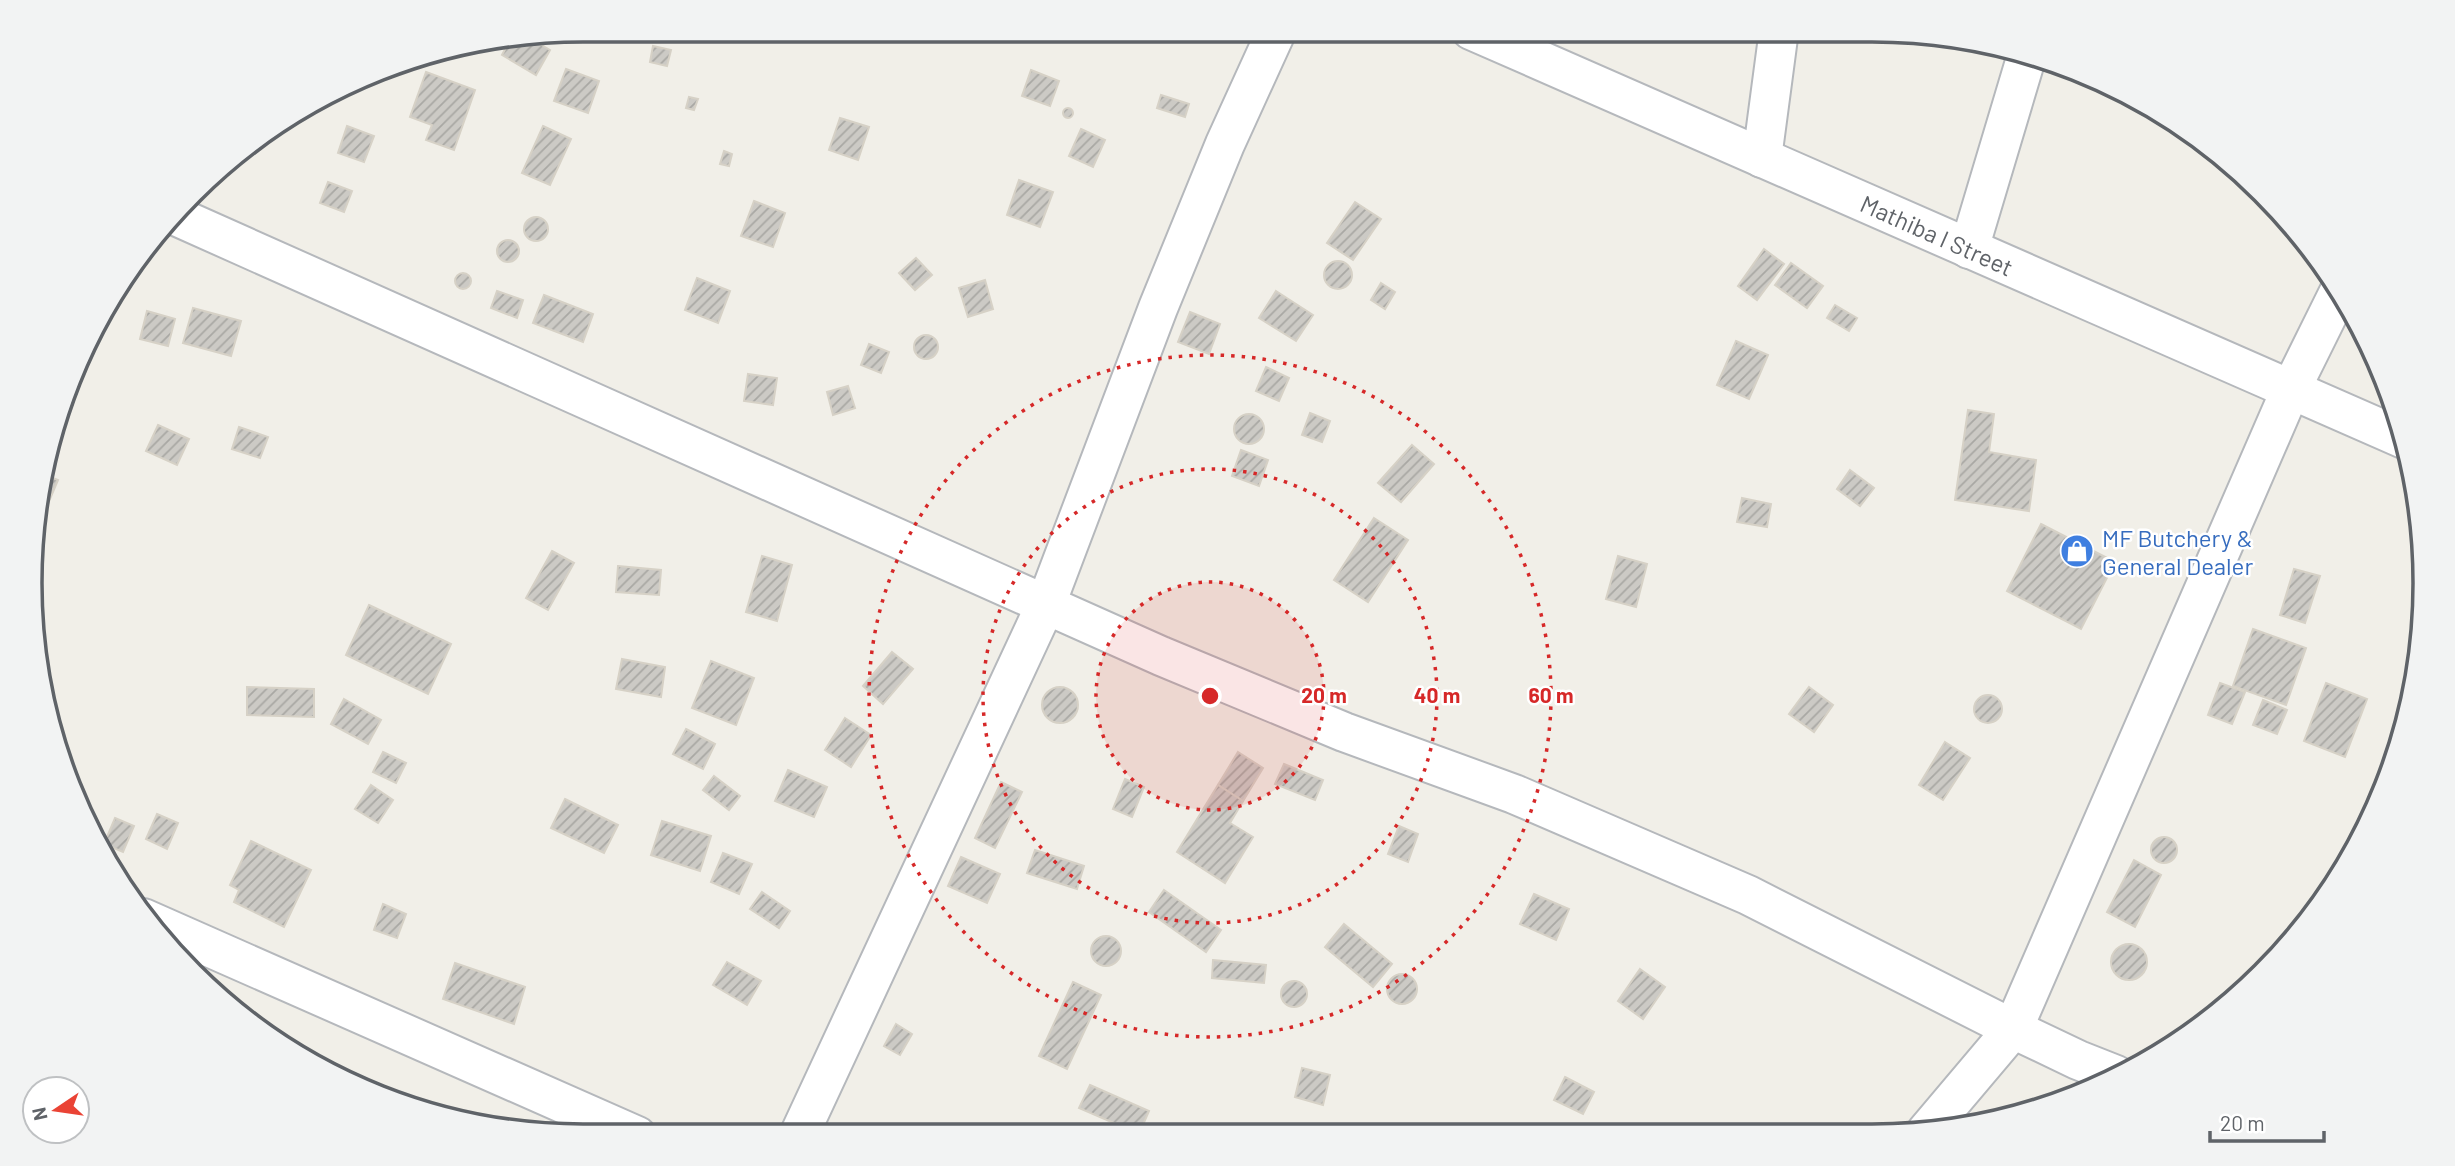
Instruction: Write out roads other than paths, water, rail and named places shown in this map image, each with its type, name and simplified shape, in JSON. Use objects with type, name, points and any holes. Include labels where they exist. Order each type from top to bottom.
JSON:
[{"type":"street","points":[[804,1124],[1046,604],[1163,295],[1225,144],[1272,42]]},
{"type":"street","name":"Mathiba I Street","points":[[1498,42],[2392,434]]},
{"type":"street","points":[[1762,158],[1777,42]]},
{"type":"street","points":[[1969,250],[2024,64]]},
{"type":"street","points":[[183,218],[1173,662],[1344,732],[1514,794],[1724,885],[2014,1029],[2088,1073]]},
{"type":"street","points":[[1936,1120],[2014,1029],[2291,389],[2334,302]]},
{"type":"street","points":[[167,929],[610,1124]]},
{"type":"place","name":"MF Butchery & General Dealer","points":[[2077,551]]}]
